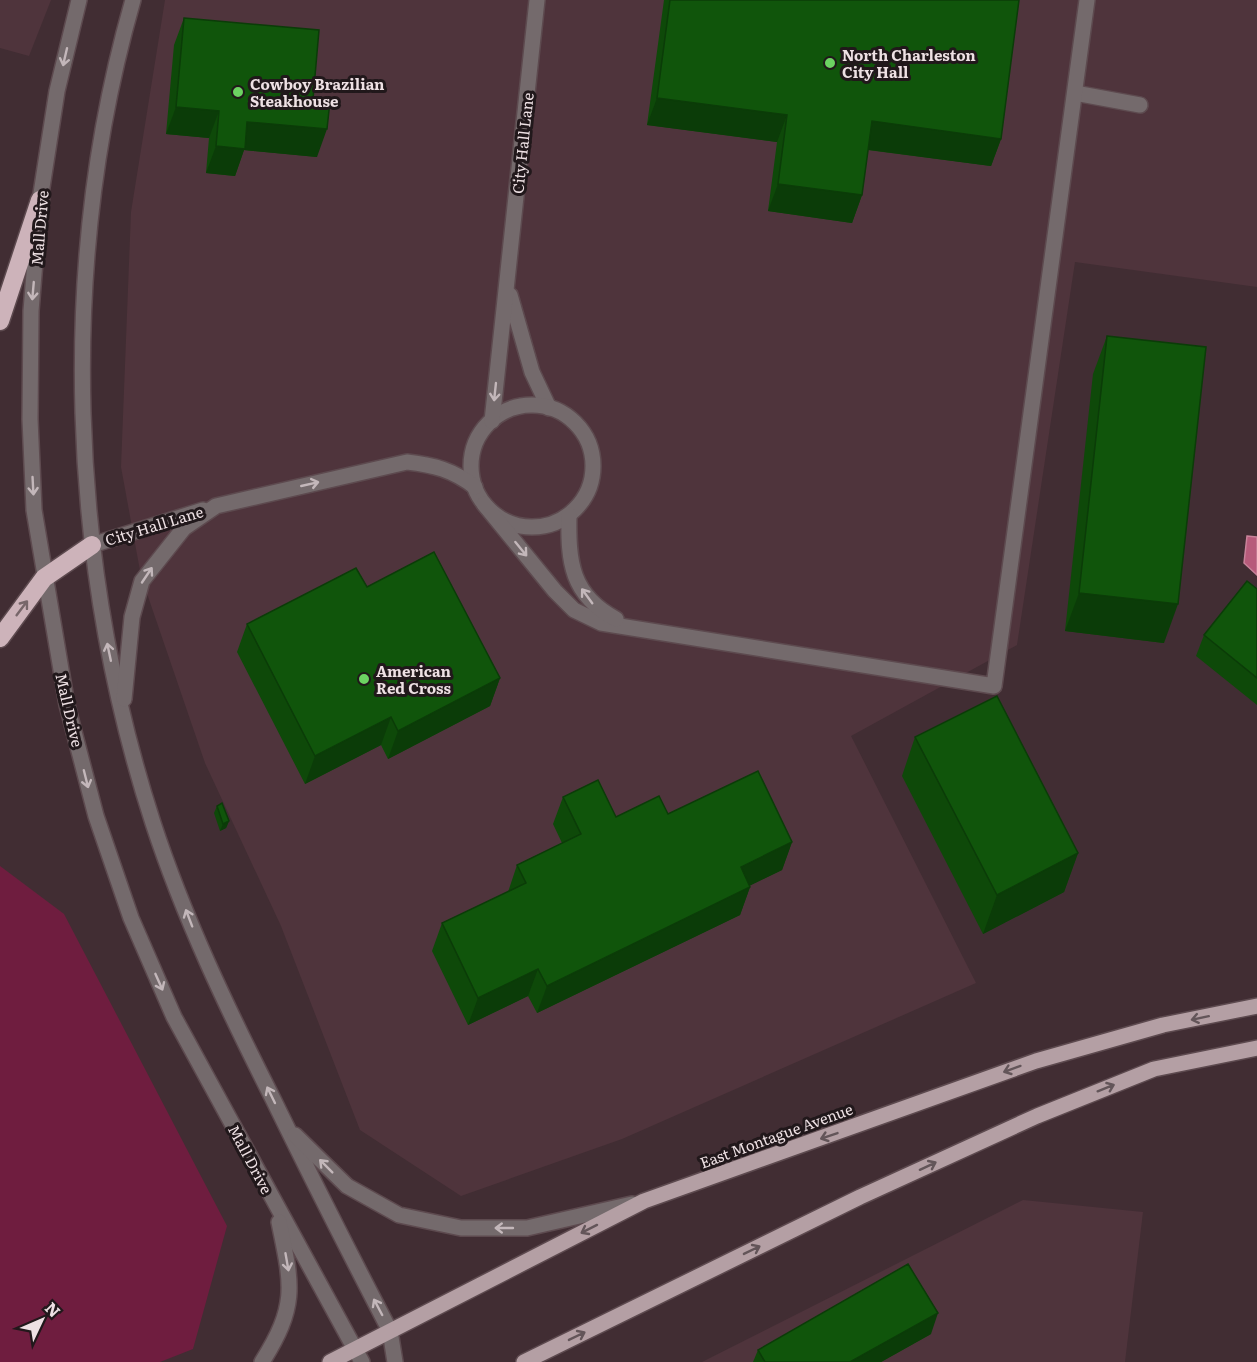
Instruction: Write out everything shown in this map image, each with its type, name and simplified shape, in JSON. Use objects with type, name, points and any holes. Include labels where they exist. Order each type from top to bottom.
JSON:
[{"type":"highway","points":[[0,321],[40,201]]},
{"type":"highway","points":[[0,638],[44,578],[92,545]]},
{"type":"main road","name":"East Montague Avenue","points":[[330,1362],[358,1356],[390,1331],[644,1201],[1036,1061],[1163,1025],[1257,1006]]},
{"type":"main road","points":[[524,1362],[860,1197],[1037,1116],[1154,1069],[1257,1048]]},
{"type":"street","name":"Mall Drive","points":[[79,0],[57,91],[40,201],[31,311],[30,419],[34,510],[67,705],[96,816],[131,918],[174,1017],[358,1356]]},
{"type":"street","points":[[133,0],[103,134],[88,246],[82,353],[92,545],[104,630],[123,714],[153,824],[192,925],[237,1028],[390,1331],[395,1362]]},
{"type":"street","name":"City Hall Lane","points":[[492,421],[537,0]]},
{"type":"street","points":[[484,504],[498,517],[515,525],[534,527],[553,524],[569,515],[583,501],[591,483],[593,464],[590,446],[579,427],[562,413],[549,408],[522,406],[502,413],[485,427],[475,445],[471,466],[475,487],[484,504],[555,591],[574,610],[601,623],[634,630],[994,686],[1088,0]]},
{"type":"street","points":[[1075,93],[1140,105]]},
{"type":"street","name":"City Hall Lane","points":[[507,286],[532,372],[549,408]]},
{"type":"street","name":"City Hall Lane","points":[[92,545],[216,506],[407,462],[436,465],[458,474],[475,487]]},
{"type":"street","name":"City Hall Lane","points":[[123,714],[132,617],[142,581],[184,528],[216,506]]},
{"type":"street","points":[[569,515],[568,553],[574,575],[597,609],[634,630]]},
{"type":"street","points":[[286,1126],[347,1186],[399,1215],[461,1228],[527,1228],[644,1201]]},
{"type":"street","points":[[261,1362],[285,1316],[291,1288],[276,1204]]},
{"type":"shaded area","points":[[0,0],[51,0],[29,56],[0,48]]},
{"type":"shaded area","points":[[165,0],[1257,0],[1257,287],[1075,262],[1017,645],[851,736],[976,983],[622,1139],[461,1196],[360,1130],[281,926],[205,763],[141,576],[121,467],[131,212]]},
{"type":"shaded area","points":[[1247,536],[1257,537],[1257,575],[1244,563]]},
{"type":"shaded area","points":[[0,866],[64,914],[227,1226],[193,1349],[160,1362],[0,1362]]},
{"type":"shaded area","points":[[1023,1200],[1143,1212],[1125,1362],[702,1362]]},
{"type":"building","name":"North Charleston City Hall","points":[[670,0],[1019,0],[1001,139],[872,121],[862,195],[778,184],[787,115],[657,98]]},
{"type":"building","name":"Cowboy Brazilian Steakhouse","points":[[184,18],[319,30],[313,99],[330,101],[327,129],[247,122],[245,149],[216,146],[219,111],[176,107]]},
{"type":"building","points":[[1107,336],[1206,347],[1178,604],[1079,593]]},
{"type":"building","name":"American Red Cross","points":[[434,552],[500,678],[398,731],[391,717],[315,756],[247,624],[356,568],[367,587]]},
{"type":"building","points":[[1247,581],[1257,589],[1257,678],[1204,635]]},
{"type":"building","points":[[997,696],[1078,853],[997,895],[915,737]]},
{"type":"building","points":[[758,771],[792,842],[741,867],[750,887],[547,986],[538,969],[478,998],[442,923],[526,883],[517,865],[581,834],[563,797],[598,780],[616,817],[659,796],[668,814]]},
{"type":"building","points":[[222,803],[229,821],[223,824],[217,806]]},
{"type":"building","points":[[908,1264],[938,1313],[850,1362],[765,1362],[758,1350]]},
{"type":"place","name":"North Charleston City Hall","points":[[830,63]]},
{"type":"place","name":"Cowboy Brazilian Steakhouse","points":[[238,92]]},
{"type":"place","name":"American Red Cross","points":[[364,679]]}]
